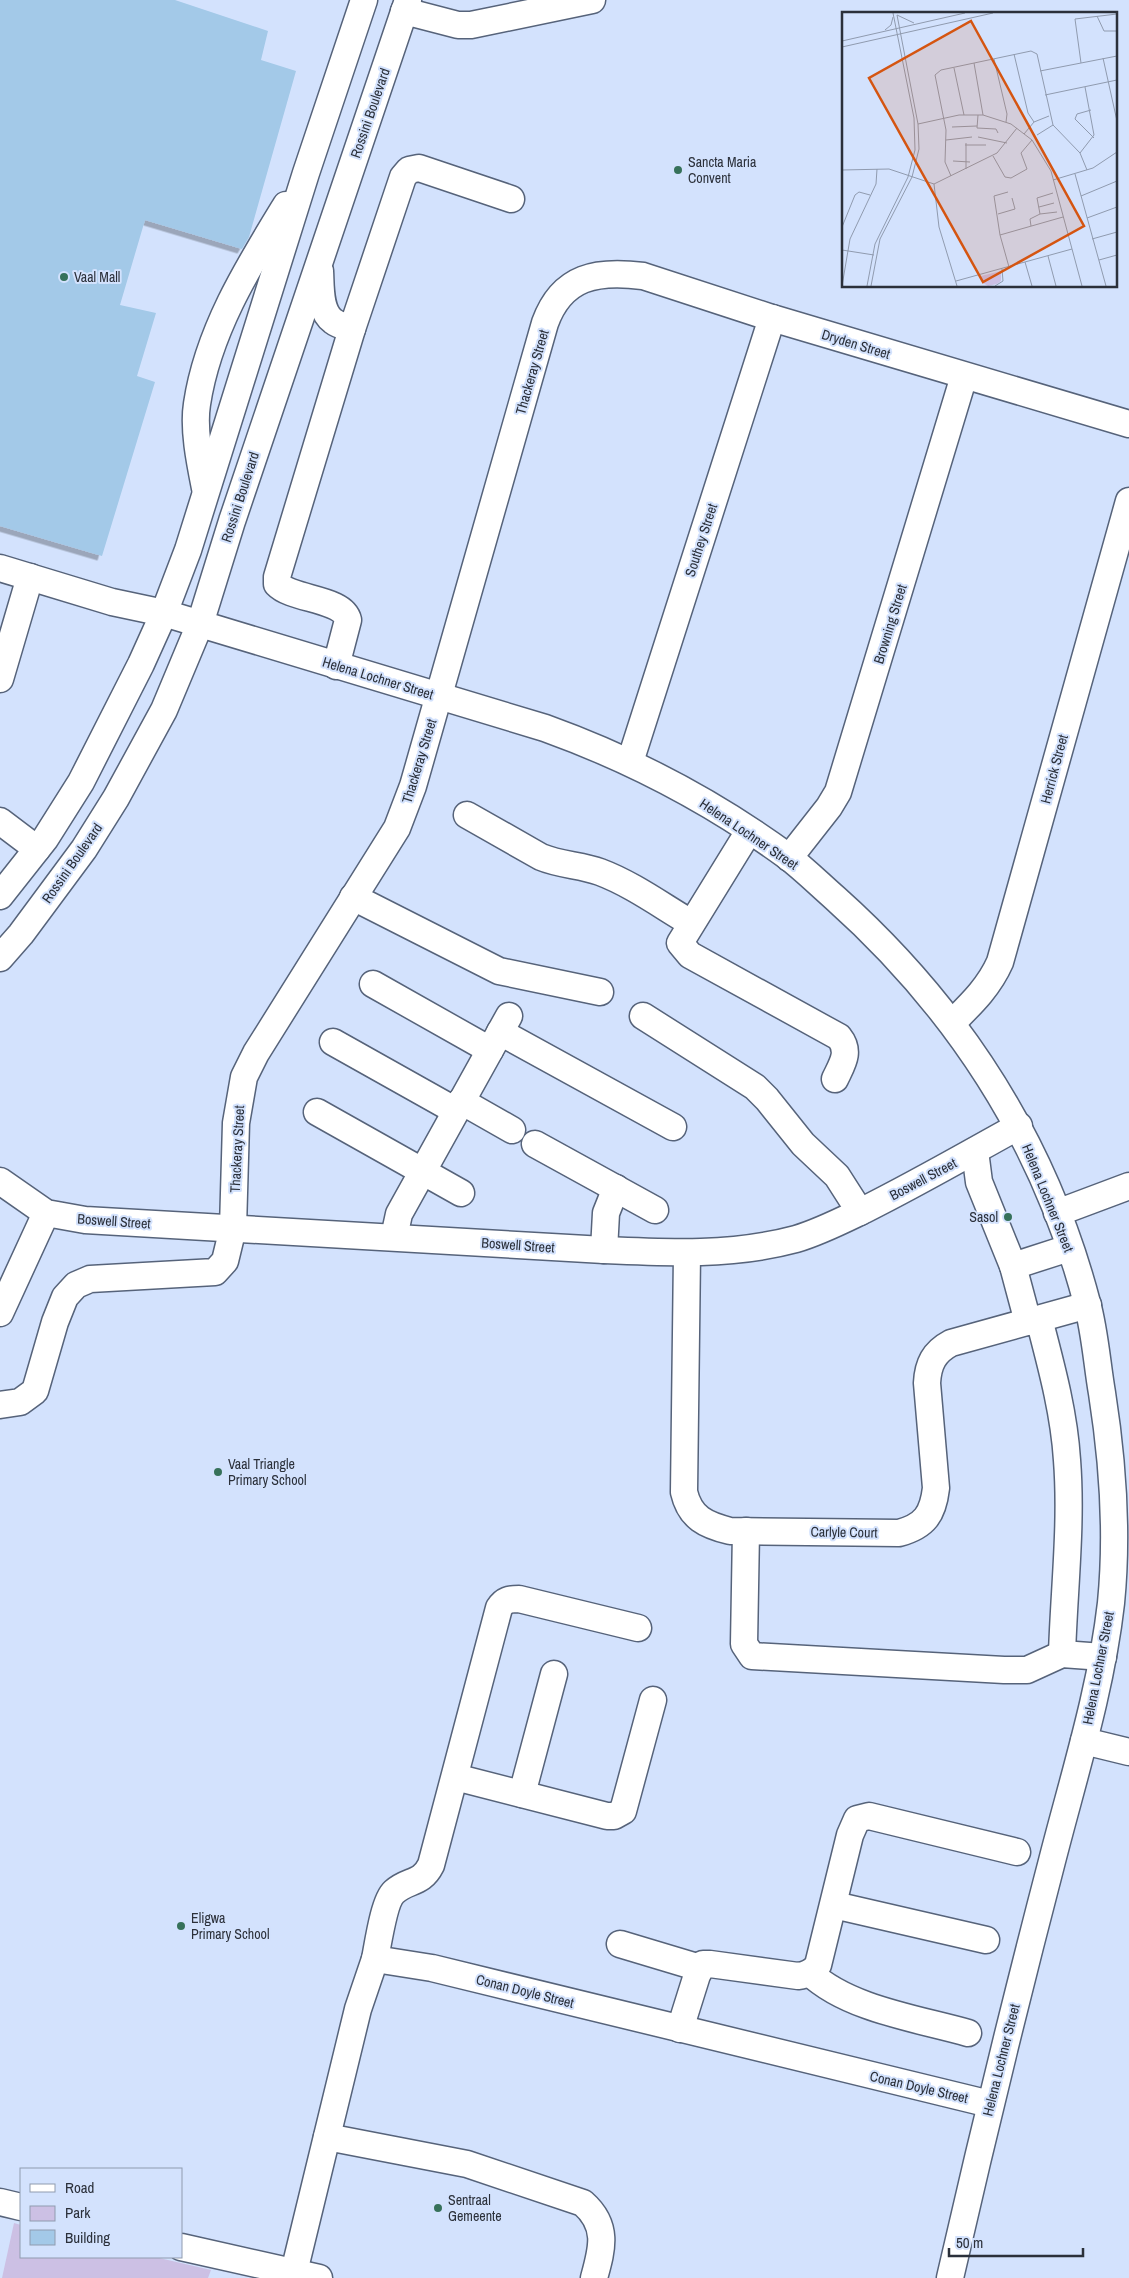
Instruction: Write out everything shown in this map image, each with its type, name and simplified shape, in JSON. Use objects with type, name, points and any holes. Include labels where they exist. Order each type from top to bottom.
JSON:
[{"type":"street","points":[[406,5],[458,25],[471,25],[592,0]]},
{"type":"street","points":[[0,896],[37,849],[80,782],[129,689],[164,613],[188,550],[358,2]]},
{"type":"street","name":"Rossini Boulevard","points":[[0,958],[21,934],[84,849],[116,798],[164,710],[200,624],[235,512],[406,5]]},
{"type":"street","points":[[336,666],[348,620],[346,615],[337,608],[287,591],[277,584],[277,578],[352,329],[403,177],[409,170],[419,168],[511,200]]},
{"type":"street","points":[[206,493],[200,458],[196,406],[202,381],[227,306],[238,284],[306,173]]},
{"type":"street","points":[[319,262],[321,295],[327,315],[335,323],[352,329]]},
{"type":"street","name":"Dryden Street","points":[[582,280],[622,273],[643,276],[772,318],[1129,424]]},
{"type":"street","name":"Thackeray Street","points":[[0,1405],[20,1402],[34,1391],[55,1322],[66,1297],[76,1284],[90,1279],[215,1272],[225,1261],[233,1228],[236,1124],[244,1077],[256,1054],[396,828],[413,786],[546,323],[557,298],[571,286],[582,280]]},
{"type":"street","name":"Southey Street","points":[[630,762],[772,318]]},
{"type":"street","name":"Browning Street","points":[[789,858],[829,807],[838,792],[964,376]]},
{"type":"street","name":"Herrick Street","points":[[952,1023],[979,995],[1000,962],[1129,501]]},
{"type":"street","name":"Helena Lochner Street","points":[[0,568],[112,602],[164,613],[546,728],[630,762],[713,808],[789,858],[857,918],[907,968],[952,1023],[1019,1126],[1057,1212],[1088,1305],[1108,1432],[1115,1496],[1111,1600],[1103,1657],[1084,1741],[990,2104],[950,2278]]},
{"type":"street","points":[[0,679],[30,577]]},
{"type":"street","points":[[467,815],[541,857],[553,862],[591,870],[608,876],[692,923]]},
{"type":"street","points":[[0,821],[37,849]]},
{"type":"street","points":[[749,831],[680,943],[690,955],[839,1037],[846,1049],[845,1057],[835,1079]]},
{"type":"street","points":[[353,897],[499,972],[600,992]]},
{"type":"street","points":[[373,984],[499,1033],[674,1128]]},
{"type":"street","points":[[644,1016],[755,1087],[803,1144],[837,1176],[860,1212]]},
{"type":"street","points":[[394,1237],[399,1214],[499,1033]]},
{"type":"street","points":[[333,1042],[459,1106],[512,1130]]},
{"type":"street","points":[[317,1112],[461,1193]]},
{"type":"street","name":"Boswell Street","points":[[0,1181],[46,1213],[84,1220],[687,1254],[733,1251],[798,1238],[860,1212],[1019,1126]]},
{"type":"street","points":[[535,1144],[655,1210]]},
{"type":"street","points":[[975,1151],[979,1182],[1034,1320],[1057,1388],[1068,1460],[1068,1510],[1062,1654]]},
{"type":"street","points":[[1057,1212],[1129,1186]]},
{"type":"street","points":[[604,1250],[606,1213],[616,1188]]},
{"type":"street","points":[[0,1313],[46,1213]]},
{"type":"street","points":[[1013,1266],[1069,1248]]},
{"type":"street","name":"Carlyle Court","points":[[687,1254],[684,1492],[692,1512],[699,1520],[718,1528],[746,1531],[899,1533],[912,1530],[923,1523],[934,1504],[936,1488],[927,1383],[928,1370],[933,1358],[942,1348],[952,1343],[1088,1305]]},
{"type":"street","points":[[746,1531],[744,1644],[752,1656],[1012,1670],[1027,1670],[1062,1654],[1103,1657]]},
{"type":"street","points":[[294,2272],[358,2008],[375,1958],[390,1897],[398,1889],[423,1877],[431,1865],[499,1608],[502,1603],[511,1599],[519,1599],[638,1628]]},
{"type":"street","points":[[522,1794],[554,1674]]},
{"type":"street","points":[[455,1776],[607,1816],[620,1814],[623,1811],[653,1700]]},
{"type":"street","points":[[1084,1741],[1129,1752]]},
{"type":"street","points":[[680,2029],[703,1964],[798,1976],[810,1973],[818,1965],[850,1835],[857,1819],[862,1816],[869,1816],[1017,1852]]},
{"type":"street","points":[[834,1905],[986,1940]]},
{"type":"street","points":[[620,1944],[700,1968]]},
{"type":"street","name":"Conan Doyle Street","points":[[375,1958],[432,1968],[990,2104]]},
{"type":"street","points":[[810,1973],[817,1980],[855,2002],[968,2033]]},
{"type":"street","points":[[327,2137],[467,2164],[583,2203],[596,2218],[602,2238],[594,2278]]},
{"type":"street","points":[[0,2202],[20,2207]]},
{"type":"street","points":[[182,2247],[226,2268],[294,2272],[319,2278]]},
{"type":"green space","points":[[14,2223],[20,2225],[20,2258],[159,2258],[211,2270],[208,2278],[2,2278]]},
{"type":"building","name":"Vaal Mall","points":[[0,0],[175,0],[268,31],[261,60],[296,71],[249,237],[242,249],[145,220],[120,305],[156,313],[137,376],[155,382],[102,556],[0,526]]},
{"type":"place","name":"Sancta Maria Convent","points":[[678,170]]},
{"type":"place","name":"Vaal Mall","points":[[64,277]]},
{"type":"place","name":"Sasol","points":[[1008,1217]]},
{"type":"place","name":"Vaal Triangle Primary School","points":[[218,1472]]},
{"type":"place","name":"Eligwa Primary School","points":[[181,1926]]},
{"type":"place","name":"Sentraal Gemeente","points":[[438,2208]]}]
